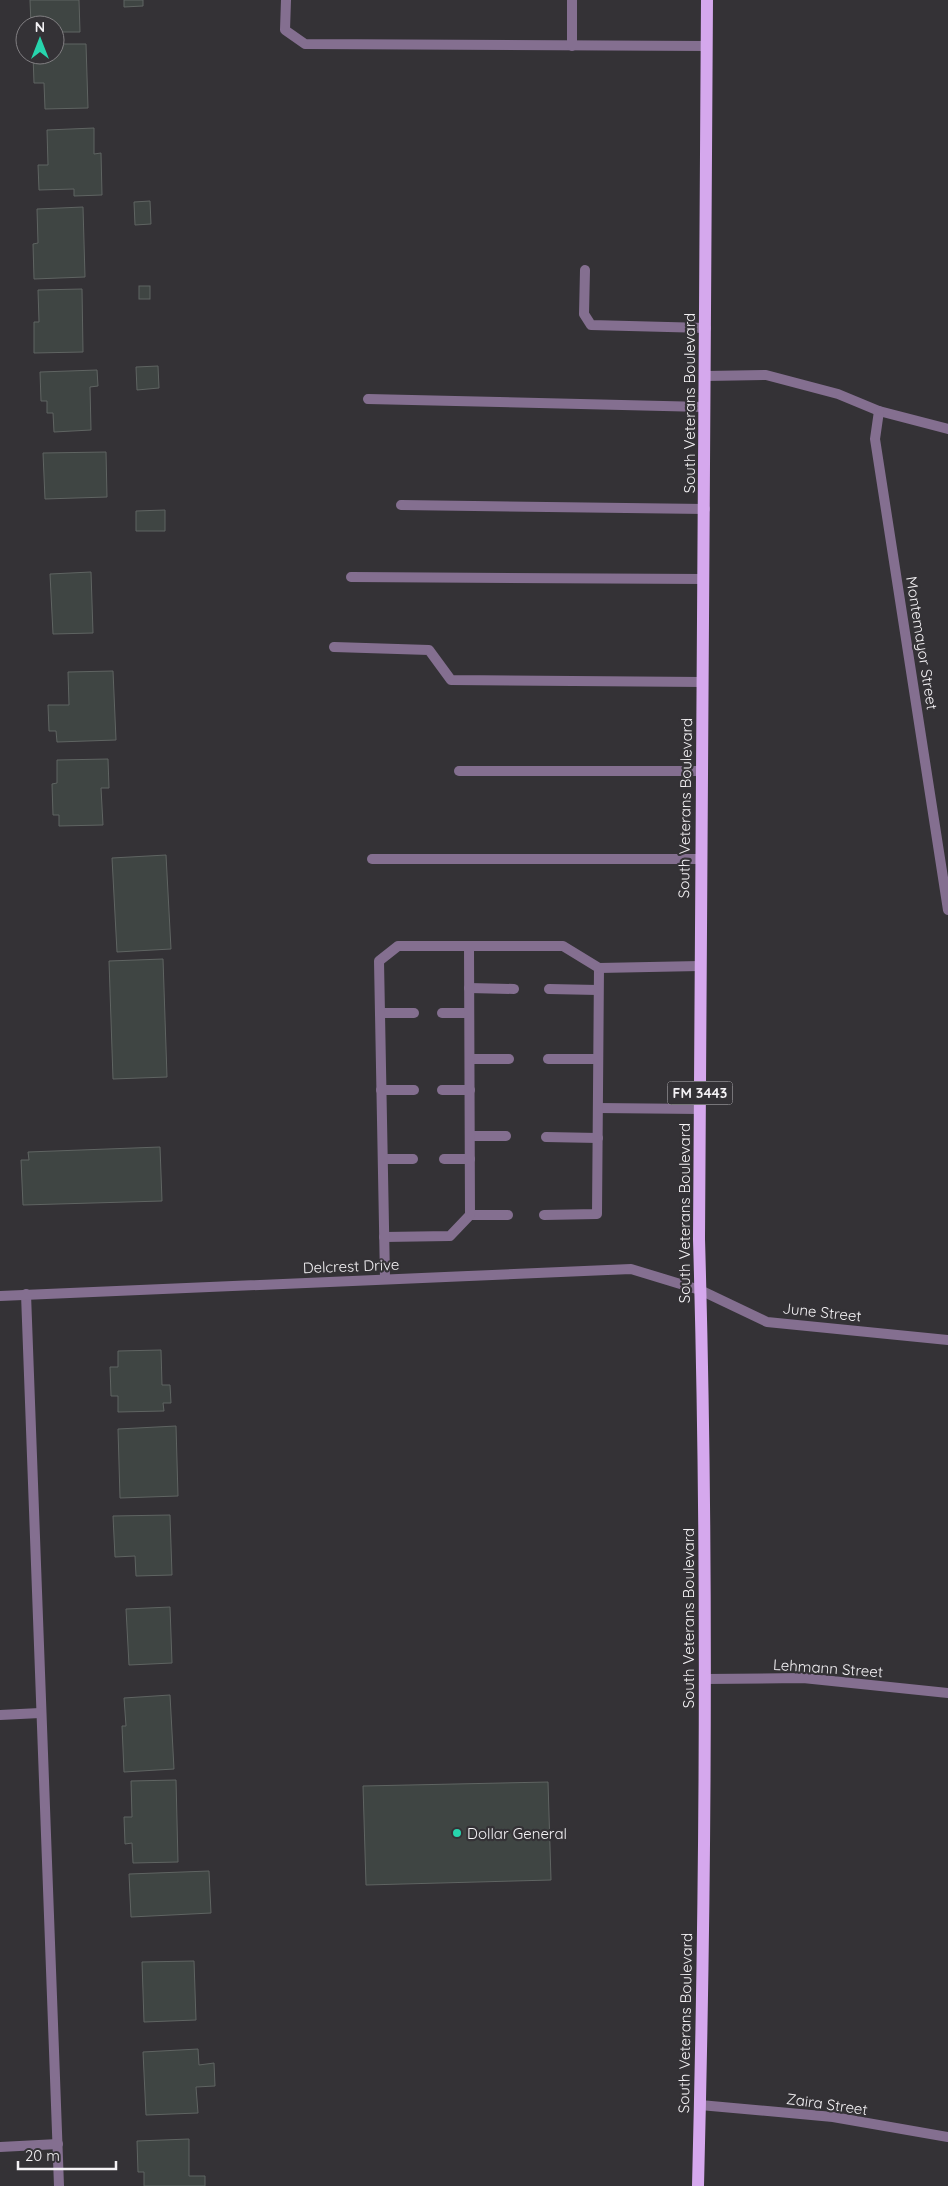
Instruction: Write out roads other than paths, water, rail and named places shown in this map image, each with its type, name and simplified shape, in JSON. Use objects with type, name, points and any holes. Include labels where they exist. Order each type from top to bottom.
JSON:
[{"type":"main road","name":"South Veterans Boulevard","points":[[698,2186],[705,1679],[700,1290],[700,966],[706,376],[707,0]]},
{"type":"street","points":[[286,0],[286,30],[305,44],[706,46]]},
{"type":"street","points":[[572,0],[572,46]]},
{"type":"street","points":[[585,270],[584,314],[591,325],[706,328]]},
{"type":"street","points":[[706,376],[766,375],[838,394],[880,410],[948,429]]},
{"type":"street","points":[[368,399],[705,407]]},
{"type":"street","name":"Montemayor Street","points":[[880,410],[875,439],[948,910]]},
{"type":"street","points":[[401,505],[705,509]]},
{"type":"street","points":[[351,577],[704,579]]},
{"type":"street","points":[[334,647],[428,650],[451,680],[703,682]]},
{"type":"street","points":[[459,771],[702,770]]},
{"type":"street","points":[[372,860],[701,859]]},
{"type":"street","points":[[385,1279],[379,961],[398,946],[563,946],[599,968],[700,966]]},
{"type":"street","points":[[384,1237],[450,1236],[470,1215],[469,946]]},
{"type":"street","points":[[544,1215],[597,1214],[599,968]]},
{"type":"street","points":[[469,988],[514,989]]},
{"type":"street","points":[[549,989],[598,990]]},
{"type":"street","points":[[380,1012],[414,1013]]},
{"type":"street","points":[[442,1013],[469,1013]]},
{"type":"street","points":[[470,1059],[509,1059]]},
{"type":"street","points":[[548,1059],[598,1059]]},
{"type":"street","points":[[382,1090],[414,1090]]},
{"type":"street","points":[[442,1090],[470,1090]]},
{"type":"street","points":[[598,1108],[700,1109]]},
{"type":"street","points":[[470,1136],[506,1136]]},
{"type":"street","points":[[546,1137],[598,1138]]},
{"type":"street","points":[[383,1159],[413,1159]]},
{"type":"street","points":[[444,1159],[470,1159]]},
{"type":"street","points":[[470,1215],[508,1215]]},
{"type":"street","name":"Delcrest Drive","points":[[0,1296],[631,1268],[700,1290]]},
{"type":"street","name":"June Street","points":[[700,1290],[767,1322],[948,1340]]},
{"type":"street","points":[[26,1294],[40,1713],[59,2186]]},
{"type":"street","name":"Lehmann Street","points":[[705,1679],[804,1678],[948,1693]]},
{"type":"street","points":[[0,1715],[40,1713]]},
{"type":"street","name":"Zaira Street","points":[[700,2105],[833,2117],[948,2137]]},
{"type":"street","points":[[0,2147],[58,2144]]},
{"type":"place","name":"Dollar General","points":[[457,1833]]}]
